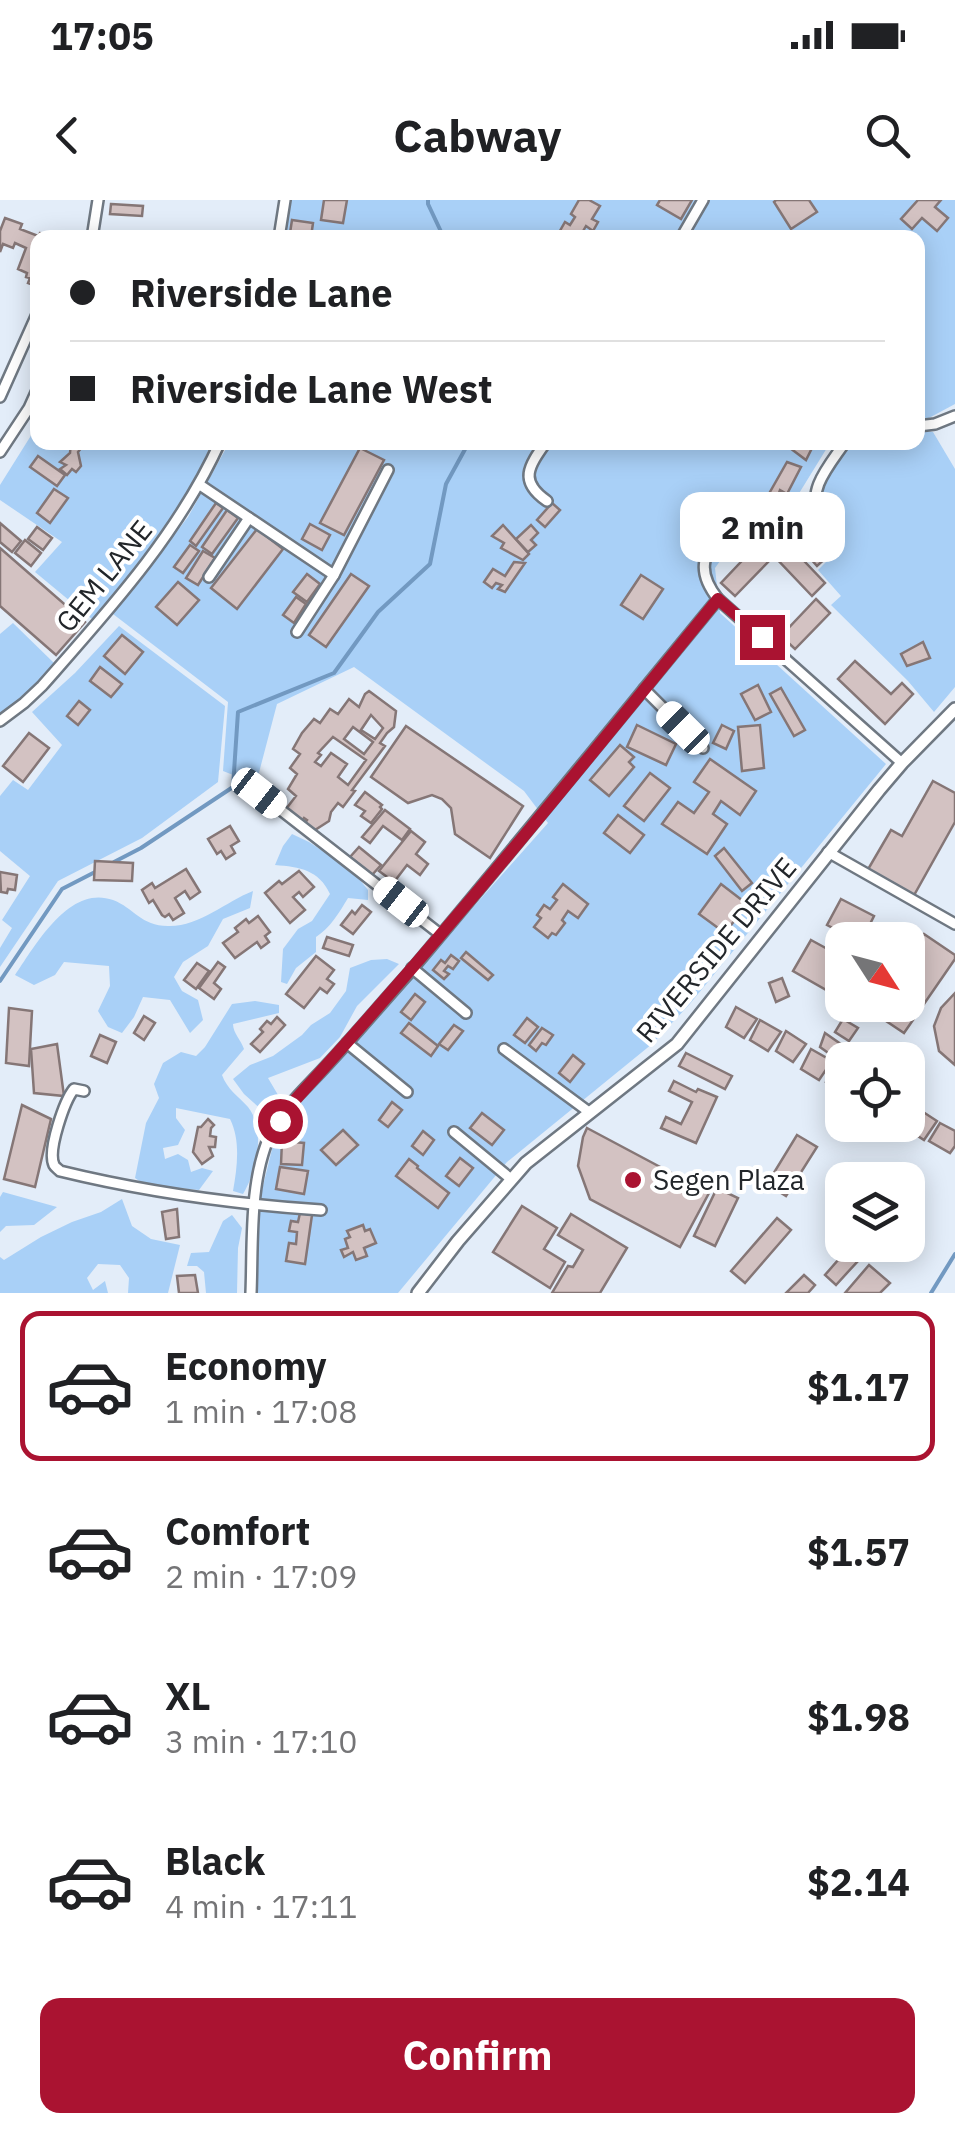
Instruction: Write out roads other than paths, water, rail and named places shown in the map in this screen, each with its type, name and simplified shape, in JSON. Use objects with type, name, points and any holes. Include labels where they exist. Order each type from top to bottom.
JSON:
[{"type":"street","points":[[93,230],[98,200]]},
{"type":"street","points":[[280,230],[284,200]]},
{"type":"street","points":[[686,230],[703,200]]},
{"type":"street","points":[[0,397],[30,330]]},
{"type":"street","points":[[0,452],[4,438],[30,406]]},
{"type":"street","points":[[925,425],[955,416]]},
{"type":"street","name":"GEM LANE","points":[[0,720],[24,703],[60,666],[149,560],[200,485],[216,450]]},
{"type":"street","points":[[541,450],[527,477],[532,488],[547,501]]},
{"type":"street","points":[[822,513],[816,506],[818,486],[839,450]]},
{"type":"street","points":[[297,632],[334,575],[388,470]]},
{"type":"street","points":[[200,485],[334,575]]},
{"type":"street","points":[[209,576],[249,518]]},
{"type":"street","points":[[726,523],[706,558],[703,572],[707,585],[902,763]]},
{"type":"street","points":[[251,1293],[255,1206],[260,1168],[272,1132],[718,599]]},
{"type":"street","points":[[644,689],[703,748]]},
{"type":"street","name":"RIVERSIDE DRIVE","points":[[418,1293],[526,1163],[677,1044],[828,852],[902,763],[955,709]]},
{"type":"street","points":[[259,793],[440,934]]},
{"type":"street","points":[[828,852],[955,924]]},
{"type":"street","points":[[412,968],[466,1013]]},
{"type":"street","points":[[347,1043],[407,1092]]},
{"type":"street","points":[[504,1048],[589,1112]]},
{"type":"street","points":[[84,1091],[74,1089],[69,1093],[58,1127],[53,1160],[60,1171],[255,1206],[321,1210]]},
{"type":"street","points":[[454,1132],[511,1179]]},
{"type":"waterway","points":[[428,200],[440,230]]},
{"type":"waterway","points":[[114,862],[233,787],[238,712],[334,673],[378,612],[430,564],[446,484],[465,450]]},
{"type":"waterway","points":[[0,981],[62,889],[97,871]]},
{"type":"waterway","points":[[931,1293],[955,1254]]},
{"type":"place","name":"Segen Plaza","points":[[633,1180]]}]
